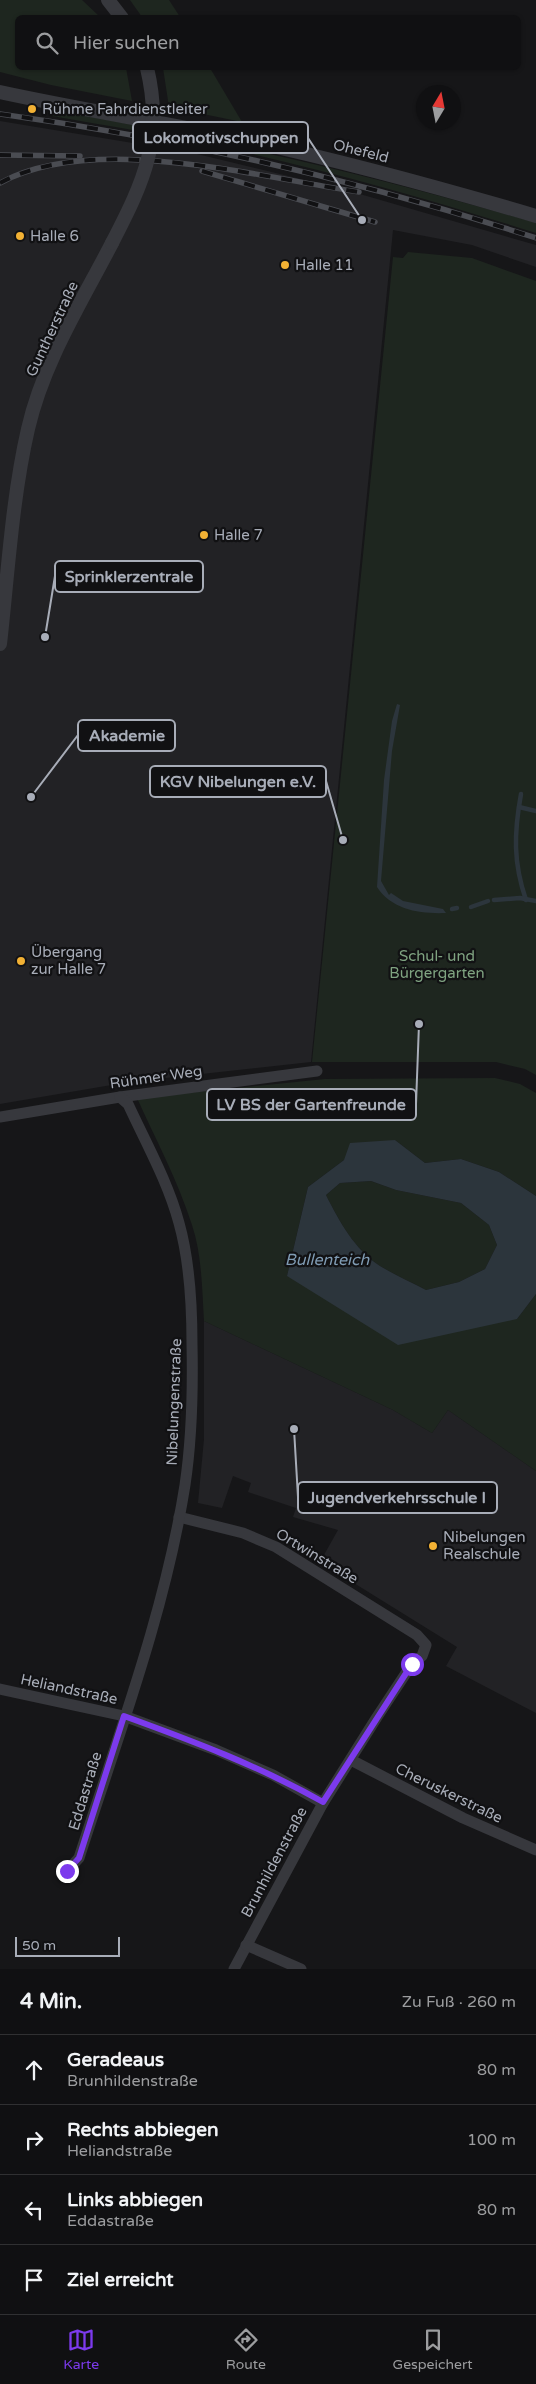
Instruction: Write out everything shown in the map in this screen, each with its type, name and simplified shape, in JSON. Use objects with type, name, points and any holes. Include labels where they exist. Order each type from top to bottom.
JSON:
[{"type":"street","points":[[108,0],[120,15]]},
{"type":"street","name":"Guntherstraße","points":[[0,644],[28,428],[48,370],[63,336],[140,185],[151,147],[154,113],[147,70]]},
{"type":"street","name":"Ohefeld","points":[[0,92],[177,126],[300,153],[415,181],[536,216]]},
{"type":"street","name":"Rühmer Weg","points":[[0,1117],[120,1097],[317,1071]]},
{"type":"street","name":"Nibelungenstraße","points":[[120,1097],[128,1104],[170,1196],[179,1222],[189,1273],[192,1323],[191,1422],[185,1485],[165,1578],[124,1716]]},
{"type":"street","name":"Ortwinstraße","points":[[179,1517],[243,1533],[276,1547],[417,1635],[426,1645]]},
{"type":"street","name":"Brunhildenstraße","points":[[234,1969],[323,1802],[412,1664],[422,1656],[426,1645]]},
{"type":"street","name":"Heliandstraße","points":[[0,1689],[124,1716],[273,1774],[323,1802]]},
{"type":"street","name":"Eddastraße","points":[[67,1871],[79,1858],[124,1716]]},
{"type":"street","name":"Cheruskerstraße","points":[[351,1760],[463,1818],[536,1850]]},
{"type":"street","points":[[246,1945],[301,1969]]},
{"type":"shaded area","points":[[0,121],[193,153],[346,190],[536,245],[536,267],[472,245],[393,230],[311,1062],[129,1082],[0,1104]]},
{"type":"shaded area","name":"Nibelungen Realschule","points":[[204,1321],[393,1410],[432,1433],[448,1410],[536,1471],[536,1713],[446,1666],[457,1647],[320,1562],[338,1530],[293,1517],[296,1508],[248,1492],[251,1483],[233,1476],[222,1508],[198,1503],[204,1439]]},
{"type":"green space","points":[[0,0],[82,0],[98,15],[15,15],[15,70],[126,70],[132,101],[51,85],[0,72]]},
{"type":"green space","points":[[130,0],[169,0],[179,15],[141,15]]},
{"type":"green space","points":[[163,70],[211,70],[242,122],[169,107]]},
{"type":"green space","points":[[54,110],[296,160],[417,190],[536,223],[536,233],[419,197],[300,165],[200,143],[52,116]]},
{"type":"green space","name":"Schul- und Bürgergarten","points":[[408,252],[472,258],[536,281],[536,1075],[525,1069],[496,1062],[312,1062],[393,257],[403,258]]},
{"type":"green space","points":[[495,1078],[520,1084],[536,1093],[536,1196],[499,1172],[461,1159],[425,1163],[395,1140],[344,1160],[308,1187],[287,1276],[517,1319],[536,1294],[536,1471],[448,1410],[432,1433],[393,1410],[204,1321],[200,1260],[192,1225],[173,1177],[137,1098],[325,1079]]},
{"type":"green space","points":[[371,1181],[396,1190],[461,1203],[489,1225],[497,1245],[485,1269],[459,1282],[426,1290],[380,1266],[363,1252],[348,1234],[326,1195],[340,1183]]},
{"type":"water","points":[[397,704],[400,705],[392,751],[381,881],[389,895],[391,893],[403,901],[443,909],[446,913],[426,913],[399,906],[383,895],[377,887],[384,780],[392,721]]},
{"type":"water","name":"Bullenteich","points":[[395,1140],[425,1163],[461,1159],[499,1172],[536,1196],[536,1294],[517,1319],[398,1345],[287,1276],[308,1187],[344,1160],[350,1143]],"holes":[[[371,1181],[396,1190],[461,1203],[489,1225],[497,1245],[485,1269],[459,1282],[426,1290],[380,1266],[363,1252],[342,1225],[326,1195],[340,1183]]]},
{"type":"waterway","points":[[521,794],[516,847],[519,873],[526,900]]},
{"type":"waterway","points":[[519,807],[536,811]]},
{"type":"waterway","points":[[494,900],[520,898],[536,901]]},
{"type":"waterway","points":[[471,907],[488,901]]},
{"type":"waterway","points":[[452,909],[457,908]]},
{"type":"railway","points":[[0,114],[136,136],[271,164],[404,198],[536,238]]},
{"type":"railway","points":[[0,155],[80,156]]},
{"type":"railway","points":[[0,183],[38,168],[81,161],[128,159],[225,169],[359,192]]},
{"type":"railway","points":[[202,171],[375,222]]},
{"type":"place","name":"Rühme Fahrdienstleiter","points":[[32,109]]},
{"type":"place","name":"Lokomotivschuppen","points":[[362,220]]},
{"type":"place","name":"Halle 6","points":[[20,236]]},
{"type":"place","name":"Halle 11","points":[[285,265]]},
{"type":"place","name":"Halle 7","points":[[204,535]]},
{"type":"place","name":"Sprinklerzentrale","points":[[45,637]]},
{"type":"place","name":"Akademie","points":[[31,797]]},
{"type":"place","name":"KGV Nibelungen e.V.","points":[[343,840]]},
{"type":"place","name":"Übergang zur Halle 7","points":[[21,961]]},
{"type":"place","name":"LV BS der Gartenfreunde","points":[[419,1024]]},
{"type":"place","name":"Jugendverkehrsschule I","points":[[294,1429]]},
{"type":"place","name":"Nibelungen Realschule","points":[[433,1546]]},
{"type":"route","points":[[67,1871],[79,1858],[124,1716],[216,1750],[273,1774],[323,1802],[412,1664]]}]
